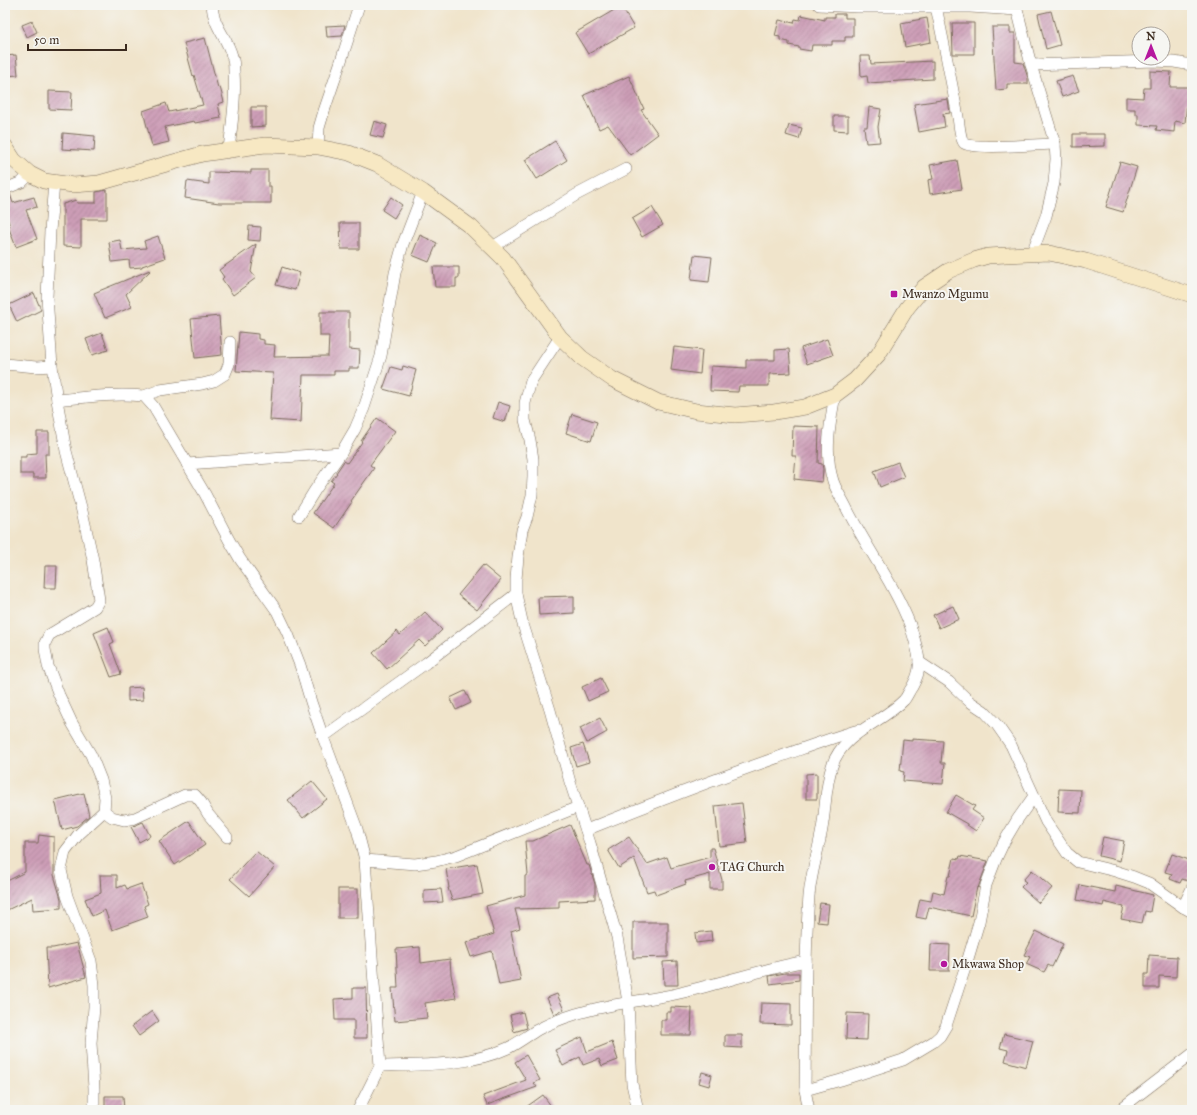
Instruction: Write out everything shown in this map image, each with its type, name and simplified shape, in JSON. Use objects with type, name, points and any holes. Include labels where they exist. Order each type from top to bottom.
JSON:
[{"type":"street","points":[[212,5],[212,14],[217,27],[228,45],[233,58],[235,80],[229,149]]},
{"type":"street","points":[[318,147],[319,128],[359,5]]},
{"type":"street","points":[[819,5],[858,7],[1017,8],[1031,65],[1055,144],[1056,159],[1054,183],[1046,216],[1032,253]]},
{"type":"street","points":[[936,7],[964,144],[969,146],[985,147],[1055,144]]},
{"type":"street","points":[[1031,65],[1155,61],[1192,65]]},
{"type":"street","points":[[5,146],[14,160],[30,174],[44,181],[73,185],[99,183],[202,154],[229,149],[265,145],[318,147],[349,153],[377,164],[423,192],[471,227],[503,258],[560,337],[582,358],[612,379],[658,402],[696,411],[735,415],[774,412],[805,407],[835,395],[855,380],[878,355],[907,308],[924,286],[948,271],[988,256],[1049,253],[1086,261],[1192,296]]},
{"type":"street","points":[[491,248],[576,195],[626,169]]},
{"type":"street","points":[[5,189],[22,182],[30,174]]},
{"type":"street","points":[[54,183],[47,297],[52,366],[66,451],[93,560],[99,600],[95,608],[49,635],[45,649],[48,666],[58,696],[91,755],[101,780],[105,798],[104,811],[78,836],[65,852],[61,870],[67,896],[91,961],[94,985],[91,1043],[94,1110]]},
{"type":"street","points":[[299,516],[315,490],[342,453],[364,408],[381,356],[395,274],[403,244],[423,192]]},
{"type":"street","points":[[560,337],[532,381],[525,404],[525,420],[533,459],[533,477],[532,495],[527,517],[522,530],[518,557],[516,594],[522,621],[617,937],[628,1002],[632,1084],[638,1110]]},
{"type":"street","points":[[57,400],[126,394],[144,396],[160,390],[214,381],[225,374],[228,364],[230,342]]},
{"type":"street","points":[[5,364],[36,367],[52,366]]},
{"type":"street","points":[[809,1110],[805,1090],[806,961],[809,895],[814,862],[822,829],[826,789],[833,763],[844,746],[862,730],[882,718],[905,700],[917,678],[919,662],[914,636],[904,609],[884,572],[853,521],[833,481],[829,460],[828,438],[835,395]]},
{"type":"street","points":[[144,396],[153,406],[206,494],[229,540],[280,617],[300,665],[323,737],[357,829],[365,860],[380,1066],[358,1110]]},
{"type":"street","points":[[187,464],[342,453]]},
{"type":"street","points":[[323,737],[426,663],[516,594]]},
{"type":"street","points":[[919,662],[949,682],[969,701],[984,711],[997,725],[1011,745],[1046,822],[1067,853],[1078,862],[1115,871],[1149,882],[1187,910],[1192,888]]},
{"type":"street","points":[[586,830],[671,796],[818,742],[862,730]]},
{"type":"street","points":[[104,811],[112,816],[124,820],[135,818],[185,795],[195,795],[227,838]]},
{"type":"street","points":[[805,1090],[903,1060],[933,1042],[940,1036],[946,1026],[967,962],[979,922],[986,885],[996,859],[1017,820],[1034,796]]},
{"type":"street","points":[[365,860],[415,864],[436,861],[456,856],[578,807]]},
{"type":"street","points":[[380,1066],[422,1065],[479,1058],[509,1048],[538,1030],[575,1014],[600,1007],[675,994],[714,985],[782,965],[806,961]]},
{"type":"street","points":[[1123,1107],[1192,1054]]},
{"type":"building","points":[[621,6],[634,28],[588,54],[575,33]]},
{"type":"building","points":[[1051,11],[1060,45],[1046,49],[1038,14]]},
{"type":"building","points":[[835,14],[845,14],[845,18],[853,18],[853,37],[845,37],[845,41],[832,41],[832,45],[812,45],[811,51],[799,49],[799,47],[789,45],[789,42],[780,40],[780,37],[775,36],[779,20],[794,23],[795,19],[800,20],[801,15],[825,20],[825,17],[835,17]]},
{"type":"building","points":[[927,18],[931,42],[905,47],[901,23]]},
{"type":"building","points":[[32,21],[37,32],[27,37],[22,25]]},
{"type":"building","points":[[952,23],[974,23],[974,54],[953,54]]},
{"type":"building","points":[[345,25],[342,36],[327,37],[326,26]]},
{"type":"building","points":[[992,27],[1010,27],[1010,33],[1015,33],[1015,62],[1023,63],[1028,78],[1028,84],[1007,84],[1007,89],[996,90]]},
{"type":"building","points":[[205,38],[218,88],[220,87],[224,102],[218,104],[221,118],[195,123],[194,121],[165,127],[169,142],[152,146],[143,111],[166,103],[169,112],[203,105],[184,43]]},
{"type":"building","points":[[16,55],[18,75],[6,76],[5,56]]},
{"type":"building","points":[[860,56],[870,56],[871,64],[933,61],[933,79],[868,83],[867,76],[861,77]]},
{"type":"building","points":[[1150,71],[1171,72],[1170,87],[1192,87],[1191,102],[1187,102],[1185,123],[1175,121],[1174,132],[1156,130],[1157,126],[1138,125],[1138,114],[1135,114],[1135,109],[1126,109],[1126,97],[1143,98],[1144,88],[1150,88]]},
{"type":"building","points":[[629,76],[644,109],[641,110],[658,134],[630,155],[608,125],[599,129],[584,95]]},
{"type":"building","points":[[1073,76],[1079,91],[1062,97],[1056,81]]},
{"type":"building","points":[[49,91],[72,92],[71,110],[49,109]]},
{"type":"building","points":[[948,99],[950,113],[943,114],[945,127],[919,132],[914,104]]},
{"type":"building","points":[[251,107],[266,107],[266,126],[251,127]]},
{"type":"building","points":[[869,107],[881,109],[878,127],[880,142],[866,143],[864,127],[867,127]]},
{"type":"building","points":[[834,116],[848,116],[848,131],[834,130]]},
{"type":"building","points":[[374,121],[387,125],[383,138],[370,135]]},
{"type":"building","points":[[789,125],[802,128],[799,139],[786,135]]},
{"type":"building","points":[[63,133],[95,136],[94,151],[62,149]]},
{"type":"building","points":[[1073,134],[1105,134],[1105,146],[1073,147]]},
{"type":"building","points":[[555,141],[567,160],[537,179],[525,160]]},
{"type":"building","points":[[957,160],[962,189],[930,194],[928,180],[933,179],[930,165]]},
{"type":"building","points":[[1120,162],[1137,167],[1123,212],[1106,207]]},
{"type":"building","points":[[251,170],[268,170],[268,186],[271,186],[271,203],[219,203],[185,198],[187,181],[209,184],[209,172],[251,173]]},
{"type":"building","points":[[107,190],[107,219],[81,219],[81,247],[63,246],[63,204],[76,200],[77,203],[96,203],[96,192]]},
{"type":"building","points":[[10,194],[13,203],[34,197],[37,207],[26,210],[37,239],[16,247],[5,213],[5,196]]},
{"type":"building","points":[[391,197],[402,205],[394,218],[382,210]]},
{"type":"building","points":[[652,207],[663,225],[642,237],[632,219]]},
{"type":"building","points":[[340,223],[359,223],[359,249],[341,249]]},
{"type":"building","points":[[249,226],[261,227],[260,241],[248,240]]},
{"type":"building","points":[[420,235],[437,243],[429,262],[412,255]]},
{"type":"building","points":[[158,236],[165,258],[142,267],[130,268],[129,260],[112,262],[109,242],[120,240],[122,250],[146,248],[144,241]]},
{"type":"building","points":[[256,244],[251,272],[256,278],[233,295],[222,279],[224,277],[219,270]]},
{"type":"building","points":[[694,255],[712,257],[709,282],[691,280]]},
{"type":"building","points":[[282,267],[300,273],[295,290],[276,285]]},
{"type":"building","points":[[433,267],[459,267],[459,278],[456,278],[456,287],[435,287]]},
{"type":"building","points":[[150,270],[126,294],[132,307],[105,318],[94,293]]},
{"type":"building","points":[[34,293],[41,310],[17,322],[9,305]]},
{"type":"building","points":[[320,312],[349,312],[349,349],[360,350],[359,368],[349,368],[349,371],[334,371],[334,375],[303,375],[301,422],[270,420],[273,373],[236,371],[239,332],[258,334],[258,339],[264,340],[264,344],[275,345],[274,357],[328,356],[329,336],[320,336]]},
{"type":"building","points":[[219,316],[222,355],[195,358],[191,319]]},
{"type":"building","points":[[102,333],[108,350],[92,355],[86,339]]},
{"type":"building","points":[[827,339],[833,355],[807,364],[801,348]]},
{"type":"building","points":[[674,347],[702,350],[700,374],[671,370]]},
{"type":"building","points":[[789,349],[791,373],[769,374],[769,386],[739,386],[738,392],[710,391],[711,366],[746,368],[746,360],[775,360],[775,350]]},
{"type":"building","points":[[403,366],[416,370],[409,396],[383,389],[391,367],[402,370]]},
{"type":"building","points":[[498,402],[510,406],[505,422],[493,418]]},
{"type":"building","points":[[572,414],[597,422],[591,441],[566,433]]},
{"type":"building","points":[[377,418],[395,431],[370,465],[374,468],[334,528],[313,513],[334,483],[331,481],[344,461],[347,463]]},
{"type":"building","points":[[793,426],[819,427],[818,463],[822,464],[822,482],[794,479],[796,456],[792,456]]},
{"type":"building","points":[[37,432],[49,432],[49,454],[45,454],[46,478],[33,478],[33,474],[20,474],[20,457],[26,457],[26,454],[37,453]]},
{"type":"building","points":[[898,462],[904,477],[880,487],[874,471]]},
{"type":"building","points":[[483,565],[501,580],[477,610],[458,595]]},
{"type":"building","points":[[45,566],[57,566],[56,588],[44,588]]},
{"type":"building","points":[[574,596],[574,613],[539,615],[538,597]]},
{"type":"building","points":[[953,606],[959,619],[939,628],[933,615]]},
{"type":"building","points":[[425,612],[442,630],[425,646],[419,640],[387,669],[373,653],[397,631],[400,635]]},
{"type":"building","points":[[108,627],[114,642],[110,644],[121,674],[111,677],[94,633]]},
{"type":"building","points":[[601,678],[608,692],[588,701],[582,687]]},
{"type":"building","points":[[142,687],[143,700],[128,701],[128,688]]},
{"type":"building","points":[[465,691],[471,703],[456,710],[450,698]]},
{"type":"building","points":[[600,718],[607,732],[587,743],[580,728]]},
{"type":"building","points":[[912,739],[943,741],[941,763],[945,763],[943,784],[903,781],[904,772],[900,771],[903,740],[912,741]]},
{"type":"building","points":[[583,744],[589,762],[576,766],[571,748]]},
{"type":"building","points":[[817,773],[817,799],[806,799],[806,774]]},
{"type":"building","points":[[312,781],[327,799],[303,818],[288,800]]},
{"type":"building","points":[[1059,789],[1081,790],[1080,813],[1058,812]]},
{"type":"building","points":[[84,793],[89,816],[77,826],[62,830],[55,800]]},
{"type":"building","points":[[956,795],[975,806],[972,810],[984,818],[976,831],[946,812]]},
{"type":"building","points":[[742,803],[747,843],[719,846],[715,806]]},
{"type":"building","points":[[189,821],[205,845],[175,865],[159,841]]},
{"type":"building","points":[[143,822],[150,836],[139,842],[131,827]]},
{"type":"building","points":[[570,825],[587,865],[589,865],[595,884],[595,899],[559,901],[559,908],[515,909],[520,928],[511,931],[521,981],[499,985],[492,951],[471,957],[466,943],[494,934],[486,906],[525,895],[525,876],[528,875],[525,841],[533,841]]},
{"type":"building","points":[[39,835],[54,837],[54,875],[61,899],[61,908],[33,910],[32,898],[5,911],[5,882],[25,872],[25,843],[38,843]]},
{"type":"building","points":[[629,837],[647,864],[667,857],[671,868],[710,857],[710,848],[713,848],[722,880],[722,889],[710,889],[710,874],[685,881],[686,884],[656,895],[654,890],[647,892],[634,858],[619,868],[608,850]]},
{"type":"building","points":[[1103,837],[1124,841],[1120,861],[1099,856]]},
{"type":"building","points":[[256,851],[275,867],[249,896],[230,879]]},
{"type":"building","points":[[1172,854],[1192,861],[1192,871],[1188,881],[1182,879],[1180,883],[1170,879],[1172,874],[1165,872]]},
{"type":"building","points":[[960,856],[988,861],[978,888],[977,887],[971,916],[929,907],[926,919],[916,917],[920,899],[931,901],[933,891],[944,894],[954,858],[959,859]]},
{"type":"building","points":[[477,864],[483,894],[452,900],[448,888],[446,869]]},
{"type":"building","points":[[1032,870],[1052,888],[1039,903],[1021,887],[1026,882],[1023,880]]},
{"type":"building","points":[[100,875],[117,875],[117,888],[125,885],[127,889],[141,884],[148,904],[144,906],[148,917],[112,930],[105,910],[92,916],[85,899],[101,893]]},
{"type":"building","points":[[1080,885],[1115,892],[1116,886],[1153,895],[1150,912],[1145,911],[1142,923],[1121,919],[1124,907],[1104,902],[1103,906],[1077,900]]},
{"type":"building","points":[[338,889],[358,889],[358,918],[338,918]]},
{"type":"building","points":[[441,889],[443,902],[424,903],[424,890]]},
{"type":"building","points":[[820,903],[829,904],[827,923],[817,922]]},
{"type":"building","points":[[633,922],[668,922],[668,957],[633,958]]},
{"type":"building","points":[[711,931],[712,941],[696,943],[695,933]]},
{"type":"building","points":[[1036,931],[1063,944],[1052,967],[1048,965],[1044,972],[1026,964],[1030,957],[1024,955]]},
{"type":"building","points":[[77,943],[86,977],[48,988],[46,948]]},
{"type":"building","points":[[931,944],[950,945],[949,971],[930,971]]},
{"type":"building","points":[[420,947],[421,963],[450,959],[451,974],[456,998],[425,1003],[427,1018],[395,1021],[392,988],[398,988],[396,949]]},
{"type":"building","points":[[1149,955],[1177,957],[1176,977],[1159,976],[1159,988],[1145,988],[1145,974],[1148,974]]},
{"type":"building","points":[[677,961],[678,985],[664,985],[663,962]]},
{"type":"building","points":[[785,973],[799,973],[799,980],[770,984],[769,976]]},
{"type":"building","points":[[353,988],[366,988],[367,1038],[354,1038],[354,1020],[335,1020],[334,999],[353,998]]},
{"type":"building","points":[[557,994],[564,1010],[554,1014],[547,998]]},
{"type":"building","points":[[761,1003],[791,1004],[791,1025],[760,1024]]},
{"type":"building","points":[[671,1007],[692,1008],[691,1035],[661,1035],[661,1020],[666,1020],[666,1012],[671,1012]]},
{"type":"building","points":[[152,1011],[159,1021],[139,1036],[132,1026]]},
{"type":"building","points":[[523,1012],[527,1028],[514,1032],[510,1015]]},
{"type":"building","points":[[847,1013],[868,1014],[867,1040],[846,1039]]},
{"type":"building","points":[[1004,1034],[1033,1041],[1026,1067],[1005,1061],[1008,1050],[1000,1048]]},
{"type":"building","points":[[725,1035],[742,1035],[742,1048],[725,1047]]},
{"type":"building","points":[[582,1037],[587,1052],[612,1042],[618,1060],[602,1066],[599,1059],[583,1065],[580,1057],[563,1066],[555,1050]]},
{"type":"building","points":[[526,1055],[540,1080],[534,1083],[537,1087],[487,1105],[483,1096],[526,1080],[515,1062]]},
{"type":"building","points":[[702,1072],[712,1075],[709,1086],[699,1083]]},
{"type":"building","points":[[543,1095],[554,1110],[522,1110]]},
{"type":"building","points":[[105,1096],[123,1096],[124,1110],[105,1110]]},
{"type":"place","name":"Mwanzo Mgumu","points":[[894,294]]},
{"type":"place","name":"TAG Church","points":[[712,867]]},
{"type":"place","name":"Mkwawa Shop","points":[[944,964]]}]
